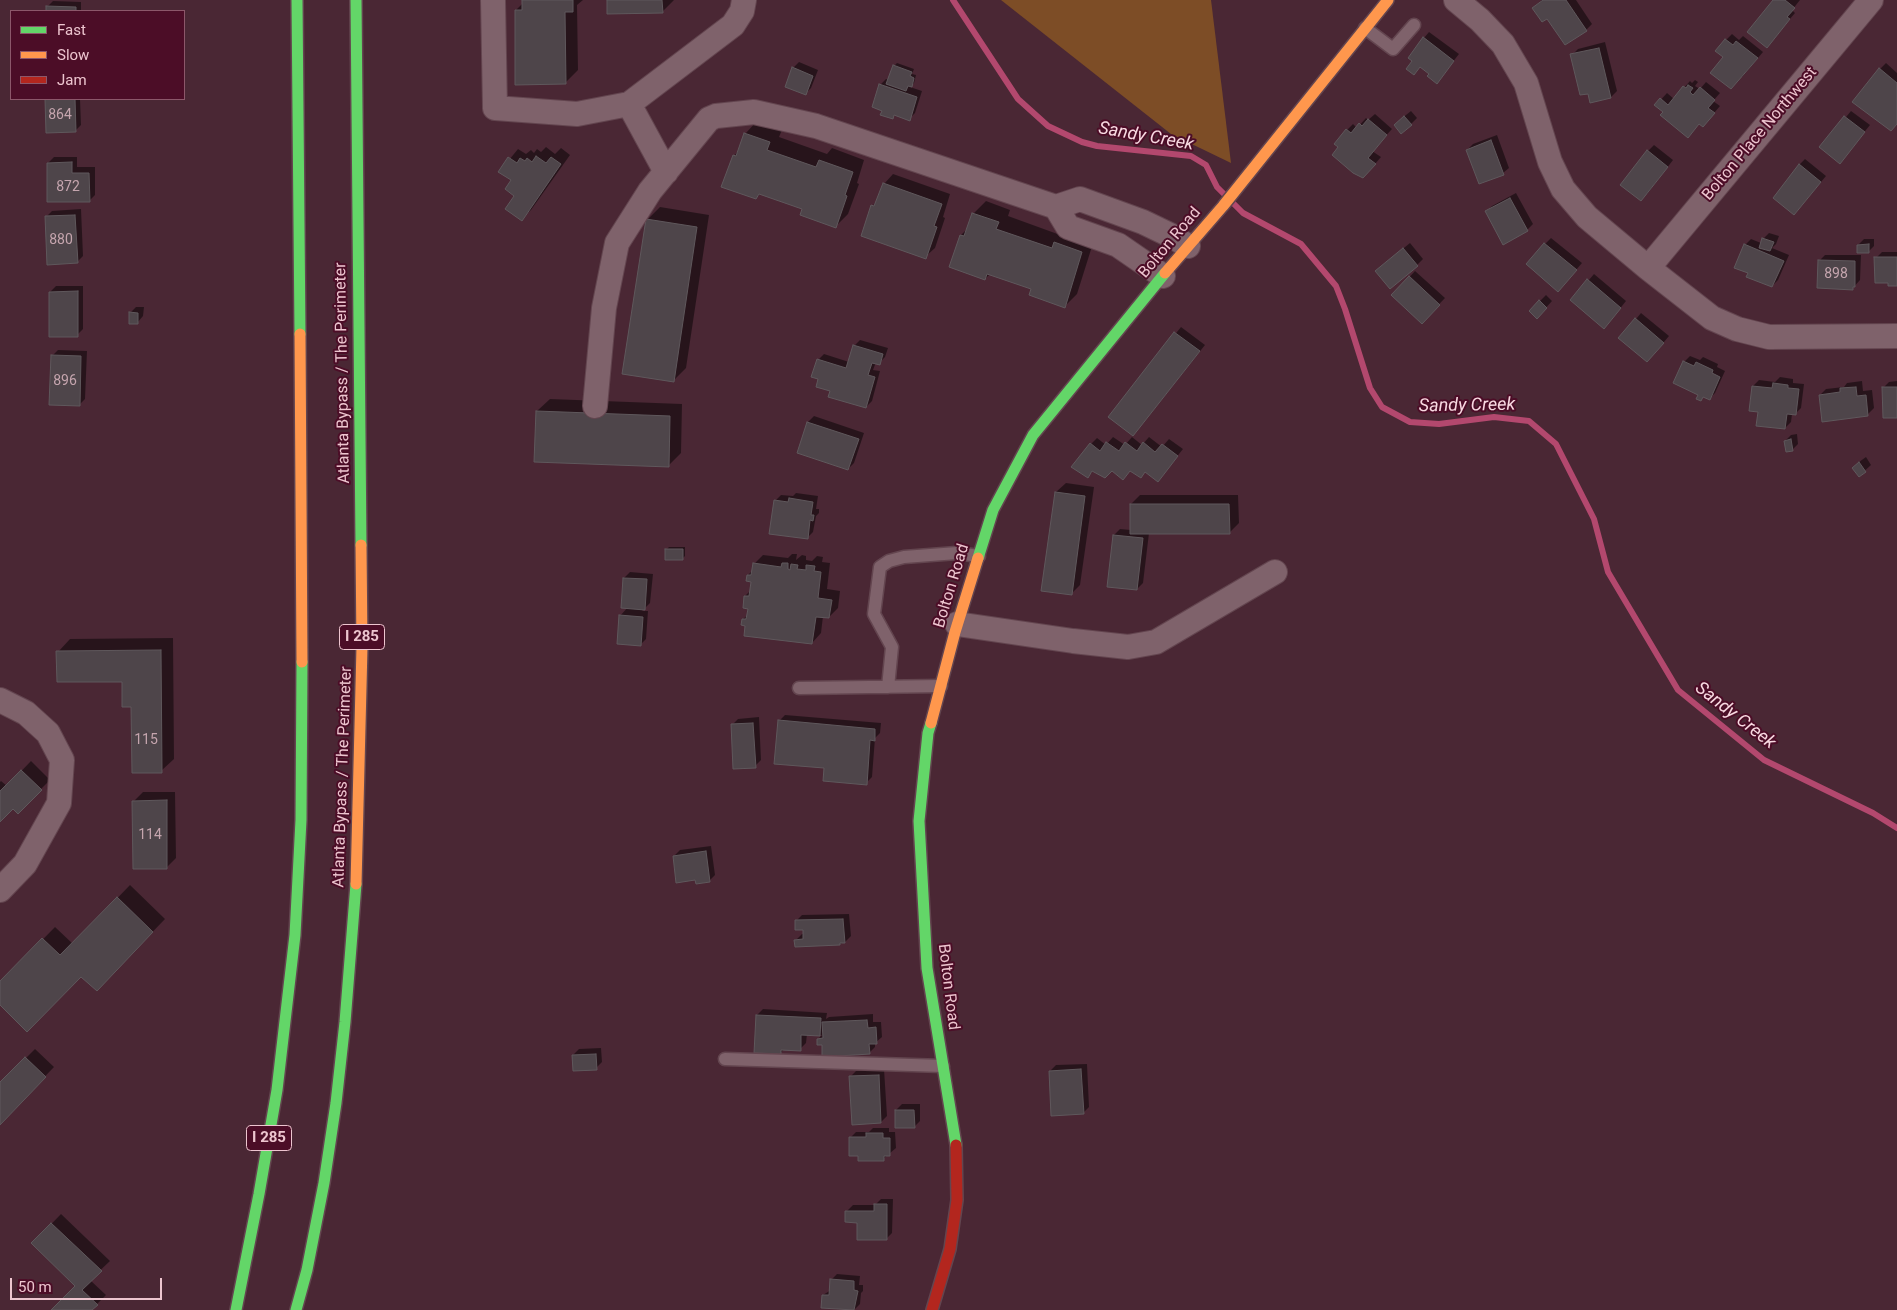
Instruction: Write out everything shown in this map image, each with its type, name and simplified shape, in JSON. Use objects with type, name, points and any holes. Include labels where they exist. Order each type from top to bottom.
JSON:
[{"type":"main road","name":"I 285","points":[[236,1310],[277,1090],[294,935],[301,820],[302,657],[297,0]]},
{"type":"main road","name":"Atlanta Bypass / The Perimeter","points":[[296,1310],[324,1183],[336,1103],[346,1013],[358,861],[362,648],[356,0]]},
{"type":"main road","name":"Bolton Road","points":[[932,1310],[950,1249],[957,1200],[956,1151],[928,968],[919,821],[928,733],[958,624],[993,510],[1033,435],[1223,206],[1388,0]]},
{"type":"main road","points":[[301,1310],[306,1270]]},
{"type":"street","points":[[493,0],[494,108],[577,114],[629,104],[733,25],[742,11],[744,0]]},
{"type":"street","points":[[1456,0],[1504,44],[1526,83],[1550,162],[1563,189],[1587,217],[1712,318],[1737,329],[1770,337],[1897,336]]},
{"type":"street","name":"Bolton Place Northwest","points":[[1648,268],[1871,0]]},
{"type":"street","points":[[629,104],[666,172]]},
{"type":"street","points":[[595,406],[604,308],[617,243],[650,192],[710,119],[716,116],[754,112],[816,126],[1056,207],[1080,200],[1143,222],[1188,246]]},
{"type":"street","points":[[1056,207],[1068,227],[1113,243],[1163,276]]},
{"type":"street","points":[[1113,243],[1124,215]]},
{"type":"street","points":[[958,624],[1073,641],[1128,646],[1156,642],[1275,572]]},
{"type":"street","points":[[0,700],[26,713],[48,733],[62,760],[60,803],[24,864],[0,890]]},
{"type":"lane","points":[[1365,28],[1393,49],[1414,25]]},
{"type":"lane","points":[[888,687],[892,647],[874,614],[880,567],[888,561],[904,557],[957,554],[979,556]]},
{"type":"lane","points":[[799,688],[940,686]]},
{"type":"lane","points":[[725,1059],[943,1066]]},
{"type":"shaded area","points":[[1001,0],[1211,0],[1231,163],[1171,134]]},
{"type":"building","points":[[522,0],[573,0],[573,12],[565,12],[566,84],[515,85],[515,10],[522,10]]},
{"type":"building","points":[[607,0],[662,0],[663,13],[607,14]]},
{"type":"building","points":[[1543,0],[1566,0],[1587,31],[1565,45],[1547,19],[1542,22],[1532,8]]},
{"type":"building","points":[[1773,0],[1785,0],[1795,8],[1787,17],[1790,19],[1767,48],[1747,32]]},
{"type":"building","points":[[46,6],[76,7],[76,10],[46,10]]},
{"type":"building","points":[[1423,37],[1454,61],[1437,84],[1420,67],[1414,75],[1406,69],[1412,61],[1408,58]]},
{"type":"building","points":[[1725,39],[1733,45],[1736,41],[1758,58],[1731,89],[1710,73],[1723,57],[1715,51]]},
{"type":"building","points":[[1599,48],[1611,98],[1590,103],[1588,94],[1580,95],[1570,54]]},
{"type":"building","points":[[893,65],[912,72],[910,76],[914,78],[912,87],[908,86],[906,91],[886,84]]},
{"type":"building","points":[[792,67],[813,76],[806,95],[785,87]]},
{"type":"building","points":[[1879,68],[1897,83],[1897,124],[1891,131],[1852,102]]},
{"type":"building","points":[[879,84],[917,97],[910,121],[894,115],[893,119],[880,115],[882,111],[872,107]]},
{"type":"building","points":[[1688,85],[1693,88],[1690,92],[1693,95],[1700,87],[1715,100],[1708,108],[1715,113],[1703,127],[1699,124],[1688,138],[1660,115],[1663,112],[1654,105],[1660,98],[1668,105],[1683,86],[1686,88]]},
{"type":"building","points":[[45,100],[75,100],[76,132],[46,133]]},
{"type":"building","points":[[1404,116],[1412,125],[1401,134],[1394,125]]},
{"type":"building","points":[[1844,116],[1865,132],[1840,164],[1819,147]]},
{"type":"building","points":[[1368,119],[1387,135],[1368,158],[1376,164],[1363,178],[1353,173],[1332,155],[1338,147],[1334,144],[1346,129],[1351,133],[1359,123],[1362,126]]},
{"type":"building","points":[[744,133],[770,142],[767,150],[816,167],[819,160],[853,172],[836,228],[800,215],[802,209],[759,194],[756,199],[721,187],[733,155],[736,156]]},
{"type":"building","points":[[1491,140],[1504,175],[1479,184],[1466,150]]},
{"type":"building","points":[[1647,150],[1668,167],[1641,201],[1620,185]]},
{"type":"building","points":[[536,156],[546,163],[551,157],[561,164],[522,221],[505,209],[514,196],[505,189],[511,180],[498,172],[508,157],[517,163],[520,158],[525,161],[527,158],[532,162]]},
{"type":"building","points":[[72,162],[72,173],[89,173],[90,202],[47,202],[47,163]]},
{"type":"building","points":[[1799,164],[1821,182],[1794,215],[1773,198]]},
{"type":"building","points":[[883,183],[942,204],[934,226],[937,227],[926,259],[861,236],[871,205],[874,206]]},
{"type":"building","points":[[1510,198],[1528,231],[1503,245],[1485,211]]},
{"type":"building","points":[[972,213],[999,222],[996,229],[1052,248],[1054,242],[1082,252],[1065,308],[1029,295],[1031,289],[987,274],[985,280],[949,267],[960,235],[964,236]]},
{"type":"building","points":[[75,215],[78,263],[47,265],[45,216]]},
{"type":"building","points":[[646,219],[697,227],[674,382],[622,374]]},
{"type":"building","points":[[1762,238],[1774,242],[1770,251],[1759,248]]},
{"type":"building","points":[[1544,243],[1577,270],[1558,292],[1526,264]]},
{"type":"building","points":[[1744,244],[1784,261],[1772,287],[1746,277],[1748,273],[1734,268]]},
{"type":"building","points":[[1869,244],[1869,253],[1857,253],[1857,245]]},
{"type":"building","points":[[1403,248],[1418,266],[1390,289],[1375,271]]},
{"type":"building","points":[[1874,257],[1897,257],[1897,286],[1888,286],[1888,283],[1875,283]]},
{"type":"building","points":[[1818,260],[1855,261],[1855,287],[1853,287],[1853,290],[1817,288]]},
{"type":"building","points":[[1409,276],[1440,305],[1422,324],[1391,295]]},
{"type":"building","points":[[1587,279],[1621,308],[1604,329],[1570,300]]},
{"type":"building","points":[[78,291],[78,337],[49,337],[49,292]]},
{"type":"building","points":[[1539,300],[1547,308],[1537,319],[1529,311]]},
{"type":"building","points":[[129,312],[138,313],[138,324],[129,324]]},
{"type":"building","points":[[1635,318],[1664,343],[1647,362],[1618,338]]},
{"type":"building","points":[[1174,332],[1200,351],[1133,436],[1108,417]]},
{"type":"building","points":[[853,345],[883,354],[880,365],[872,363],[868,375],[875,377],[866,408],[828,397],[830,391],[816,387],[818,379],[811,377],[817,359],[846,368]]},
{"type":"building","points":[[51,355],[81,356],[80,406],[49,405]]},
{"type":"building","points":[[1683,361],[1694,366],[1696,362],[1713,370],[1712,373],[1720,377],[1710,400],[1703,397],[1701,401],[1696,399],[1698,395],[1673,383]]},
{"type":"building","points":[[1773,383],[1799,389],[1796,415],[1787,414],[1785,429],[1756,426],[1758,412],[1749,411],[1752,386],[1772,388]]},
{"type":"building","points":[[1856,387],[1857,396],[1866,395],[1868,416],[1822,422],[1819,395],[1840,392],[1840,388]]},
{"type":"building","points":[[1882,387],[1897,387],[1897,418],[1883,418]]},
{"type":"building","points":[[536,411],[670,416],[669,467],[534,462]]},
{"type":"building","points":[[807,422],[859,439],[848,470],[797,453]]},
{"type":"building","points":[[1791,439],[1793,451],[1786,452],[1784,441]]},
{"type":"building","points":[[1106,442],[1119,451],[1125,442],[1137,451],[1143,442],[1155,452],[1162,444],[1178,456],[1158,482],[1145,472],[1141,478],[1130,471],[1123,480],[1112,471],[1105,478],[1092,471],[1088,478],[1071,467],[1090,443],[1100,451]]},
{"type":"building","points":[[1859,462],[1866,472],[1859,477],[1852,468]]},
{"type":"building","points":[[1055,492],[1085,496],[1072,595],[1041,591]]},
{"type":"building","points":[[789,498],[813,502],[811,515],[814,515],[813,521],[810,520],[808,539],[769,534],[774,500],[788,502]]},
{"type":"building","points":[[1130,504],[1229,504],[1230,534],[1130,534]]},
{"type":"building","points":[[1113,535],[1143,538],[1137,590],[1107,587]]},
{"type":"building","points":[[665,549],[683,549],[683,560],[665,560]]},
{"type":"building","points":[[753,563],[781,567],[782,563],[788,563],[788,569],[790,570],[791,564],[798,565],[797,569],[806,570],[806,565],[815,566],[814,571],[821,572],[818,598],[832,600],[829,618],[816,617],[812,644],[744,636],[745,626],[741,625],[742,619],[746,619],[748,609],[743,608],[744,596],[749,596],[751,582],[746,581],[747,575],[751,575]]},
{"type":"building","points":[[623,578],[647,579],[645,610],[621,608]]},
{"type":"building","points":[[619,615],[643,617],[641,646],[617,644]]},
{"type":"building","points":[[161,650],[162,773],[132,773],[131,707],[122,707],[122,682],[57,682],[56,651]]},
{"type":"building","points":[[778,720],[875,729],[875,741],[870,740],[867,785],[823,781],[824,768],[774,764]]},
{"type":"building","points":[[753,723],[756,768],[733,769],[731,724]]},
{"type":"building","points":[[21,770],[42,790],[18,814],[13,809],[0,822],[0,791]]},
{"type":"building","points":[[167,800],[167,869],[133,869],[132,801]]},
{"type":"building","points":[[706,851],[710,882],[696,884],[695,880],[676,883],[673,856]]},
{"type":"building","points":[[117,897],[153,932],[97,991],[81,977],[27,1032],[0,1005],[0,981],[42,938],[60,955]]},
{"type":"building","points":[[843,919],[845,943],[840,943],[840,945],[795,947],[794,940],[803,939],[803,930],[795,930],[795,920]]},
{"type":"building","points":[[756,1015],[821,1018],[820,1036],[801,1035],[801,1051],[781,1050],[781,1054],[754,1053]]},
{"type":"building","points":[[867,1020],[868,1028],[876,1027],[877,1044],[869,1044],[870,1054],[822,1057],[822,1045],[817,1045],[817,1039],[823,1038],[822,1022]]},
{"type":"building","points":[[596,1054],[597,1070],[573,1071],[572,1055]]},
{"type":"building","points":[[25,1057],[46,1077],[0,1125],[0,1082]]},
{"type":"building","points":[[1081,1069],[1084,1114],[1051,1116],[1049,1071]]},
{"type":"building","points":[[879,1075],[881,1123],[852,1125],[849,1076]]},
{"type":"building","points":[[895,1110],[914,1110],[915,1128],[895,1128]]},
{"type":"building","points":[[866,1133],[883,1133],[883,1138],[890,1138],[890,1156],[884,1156],[884,1161],[858,1161],[858,1156],[849,1156],[849,1137],[866,1137]]},
{"type":"building","points":[[874,1204],[887,1204],[887,1240],[857,1240],[857,1223],[845,1222],[845,1211],[874,1211]]},
{"type":"building","points":[[51,1223],[102,1271],[82,1290],[98,1305],[92,1310],[51,1310],[75,1286],[31,1243]]},
{"type":"building","points":[[830,1279],[854,1281],[854,1290],[858,1291],[854,1310],[821,1308],[822,1295],[829,1295]]},
{"type":"waterway","name":"Sandy Creek","points":[[953,0],[1018,99],[1048,126],[1082,142],[1097,146],[1191,156],[1206,165],[1217,187],[1224,194]]},
{"type":"waterway","name":"Sandy Creek","points":[[1233,203],[1243,213],[1301,244],[1336,286],[1370,388],[1382,407],[1410,422],[1439,424],[1494,417],[1529,421],[1556,444],[1594,519],[1608,572],[1678,690],[1764,760],[1873,813],[1897,828]]},
{"type":"traffic: fast","points":[[297,0],[300,334]]},
{"type":"traffic: fast","points":[[356,0],[361,545]]},
{"type":"traffic: fast","points":[[978,558],[993,510],[1033,435],[1165,273]]},
{"type":"traffic: fast","points":[[236,1310],[277,1090],[295,935],[301,820],[302,662]]},
{"type":"traffic: fast","points":[[931,723],[928,733],[919,821],[927,968],[956,1145]]},
{"type":"traffic: fast","points":[[296,1310],[307,1270],[324,1183],[336,1103],[345,1022],[356,884]]},
{"type":"traffic: slow","points":[[1165,273],[1223,206],[1388,0]]},
{"type":"traffic: slow","points":[[300,334],[302,662]]},
{"type":"traffic: slow","points":[[356,884],[362,647],[361,545]]},
{"type":"traffic: slow","points":[[931,723],[955,632],[978,558]]},
{"type":"traffic: jam","points":[[932,1310],[950,1249],[957,1200],[956,1145]]}]
